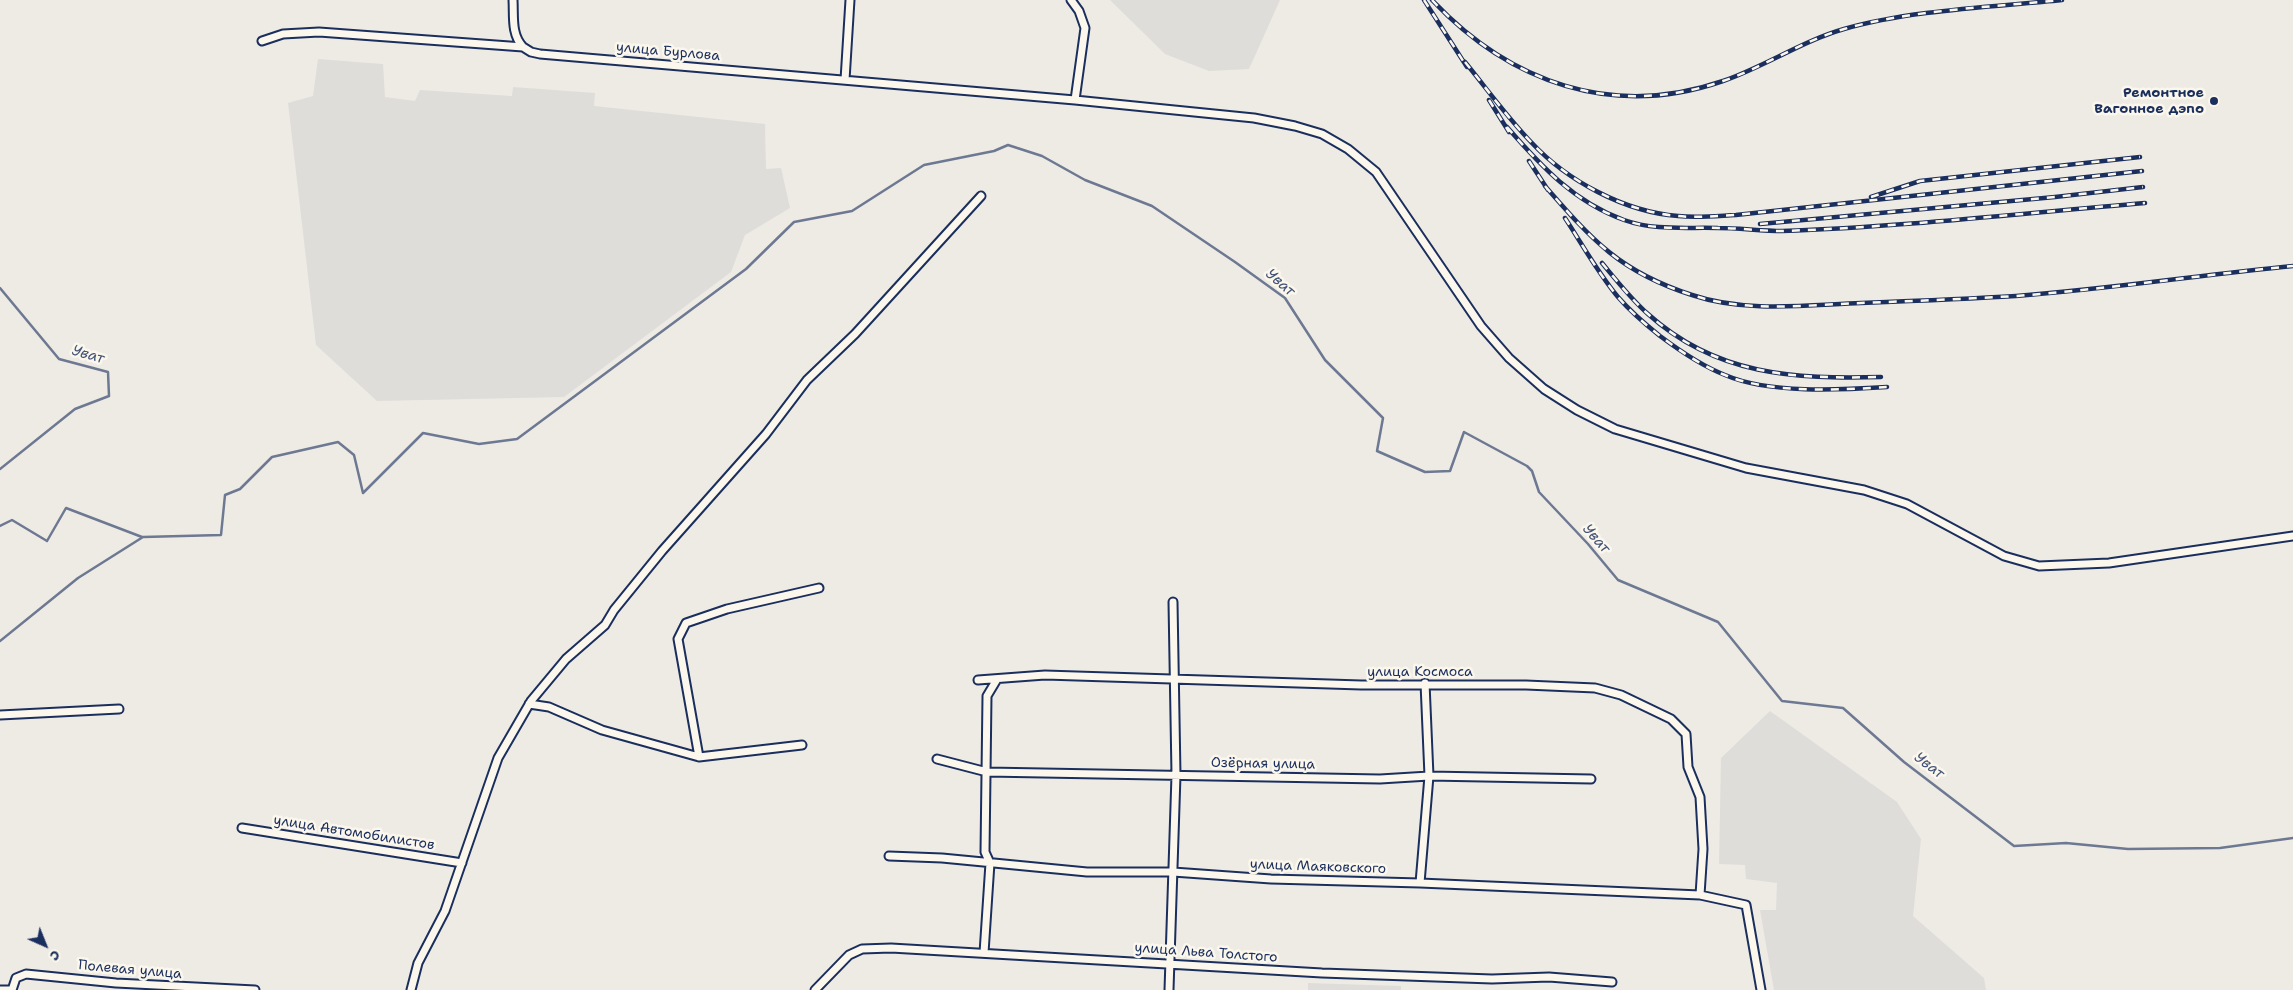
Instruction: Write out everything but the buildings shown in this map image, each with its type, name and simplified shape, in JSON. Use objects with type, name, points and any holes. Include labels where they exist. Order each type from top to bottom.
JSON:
[{"type":"street","points":[[513,0],[514,31],[523,47]]},
{"type":"street","points":[[845,80],[850,0]]},
{"type":"street","points":[[1062,0],[1071,0],[1079,11],[1085,28],[1075,100]]},
{"type":"street","name":"улица Бурлова","points":[[262,41],[283,34],[319,32],[523,47],[540,54],[1075,100],[1262,120],[1295,126],[1322,134],[1348,149],[1376,172],[1481,326],[1509,358],[1544,388],[1577,410],[1615,429],[1746,468],[1864,490],[1908,504],[2004,556],[2039,566],[2109,563],[2293,536]]},
{"type":"street","points":[[411,990],[418,963],[445,911],[498,758],[529,704],[566,660],[605,625],[614,610],[662,551],[766,434],[807,380],[855,334],[981,196]]},
{"type":"street","points":[[699,757],[678,638],[686,623],[727,609],[819,588]]},
{"type":"street","points":[[1169,990],[1176,774],[1173,602]]},
{"type":"street","name":"улица Космоса","points":[[978,680],[996,681],[1045,675],[1175,681],[1595,688],[1621,695],[1670,719],[1686,734],[1688,767],[1700,797],[1703,849],[1700,895]]},
{"type":"street","points":[[984,953],[990,863],[985,852],[987,696],[996,681]]},
{"type":"street","points":[[1420,882],[1429,776],[1425,684]]},
{"type":"street","points":[[529,704],[549,707],[602,730],[699,757],[802,745]]},
{"type":"street","points":[[0,716],[119,710]]},
{"type":"street","name":"Озёрная улица","points":[[937,759],[987,772],[1380,779],[1429,776],[1591,779]]},
{"type":"street","name":"улица Автомобилистов","points":[[242,828],[462,863]]},
{"type":"street","name":"улица Маяковского","points":[[889,856],[942,858],[1087,872],[1173,872],[1271,879],[1420,882],[1700,895],[1746,905],[1760,990]]},
{"type":"street","name":"улица Льва Толстого","points":[[815,990],[850,955],[862,949],[984,953],[1322,973],[1492,979],[1549,978],[1612,982]]},
{"type":"street","name":"Полевая улица","points":[[0,990],[11,990],[16,978],[26,974],[116,983],[256,990]]},
{"type":"shaded area","points":[[1110,0],[1280,0],[1249,69],[1209,71],[1165,54]]},
{"type":"shaded area","points":[[318,59],[383,64],[385,97],[415,101],[420,90],[512,96],[513,87],[595,93],[594,106],[765,124],[766,169],[781,168],[790,208],[745,235],[731,272],[564,397],[377,401],[316,345],[288,103],[313,96]]},
{"type":"shaded area","points":[[1770,711],[1897,802],[1921,839],[1913,916],[1984,978],[1986,990],[1774,990],[1760,910],[1776,910],[1777,883],[1746,879],[1745,865],[1719,864],[1721,758]]},
{"type":"shaded area","points":[[1308,983],[1401,986],[1401,990],[1308,990]]},
{"type":"waterway","name":"Уват","points":[[0,641],[78,578],[143,537],[221,535],[225,495],[240,489],[272,457],[338,442],[354,455],[363,493],[423,433],[479,444],[517,439],[746,269],[794,222],[852,211],[924,165],[994,151],[1008,145],[1042,156],[1085,180],[1152,206],[1285,298],[1325,360],[1383,418],[1377,451],[1425,472],[1450,471],[1464,432],[1527,466],[1532,471],[1539,492],[1588,544],[1618,580],[1718,622],[1782,701],[1843,708],[1904,762],[2014,846],[2066,843],[2128,849],[2220,848],[2293,838]]},
{"type":"waterway","name":"Уват","points":[[0,288],[59,359],[108,372],[109,396],[75,409],[0,469]]},
{"type":"waterway","name":"Уват","points":[[0,526],[12,520],[47,541],[66,508],[142,537]]},
{"type":"railway","points":[[1424,0],[1467,67]]},
{"type":"railway","points":[[1432,0],[1462,29],[1495,53],[1529,72],[1566,86],[1603,94],[1642,96],[1682,92],[1723,81],[1828,34],[1869,23],[1924,13],[2062,0]]},
{"type":"railway","points":[[1465,62],[1505,113],[1545,156],[1579,181],[1598,192],[1618,201],[1658,213],[1692,217],[1736,215],[2142,171]]},
{"type":"railway","points":[[1489,100],[1509,132]]},
{"type":"railway","points":[[1507,127],[1546,169],[1574,193],[1606,212],[1624,220],[1647,226],[1774,231],[1827,229],[2145,203]]},
{"type":"railway","points":[[1871,197],[1920,181],[2140,157]]},
{"type":"railway","points":[[1529,161],[1548,190]]},
{"type":"railway","points":[[1545,186],[1593,238],[1626,265],[1667,286],[1712,301],[1733,304],[1797,306],[2016,296],[2086,290],[2293,266]]},
{"type":"railway","points":[[1760,224],[2143,187]]},
{"type":"railway","points":[[1565,218],[1590,258],[1628,308],[1683,353],[1708,367],[1743,381],[1783,388],[1827,390],[1887,387]]},
{"type":"railway","points":[[1602,263],[1624,290],[1648,314],[1674,335],[1701,350],[1729,362],[1787,374],[1818,377],[1881,377]]},
{"type":"place","name":"Ремонтное Вагонное дэпо","points":[[2214,101]]}]
